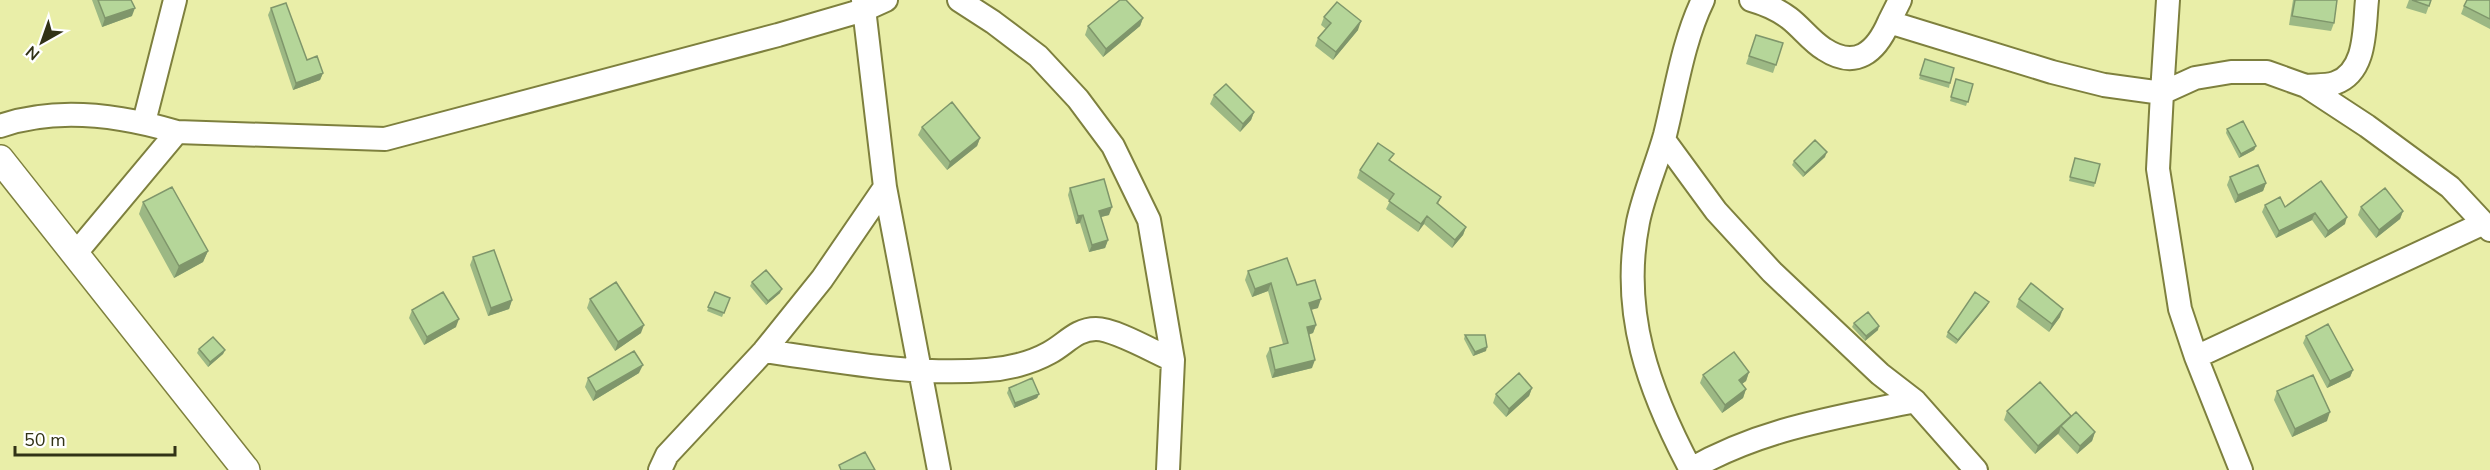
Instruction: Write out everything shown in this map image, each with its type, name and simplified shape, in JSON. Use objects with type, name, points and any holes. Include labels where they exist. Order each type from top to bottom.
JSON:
[{"type":"street","points":[[144,122],[175,0]]},
{"type":"street","points":[[0,126],[22,119],[62,113],[144,122],[177,132],[385,139],[778,35],[864,5],[886,0]]},
{"type":"street","points":[[959,0],[1038,56],[1078,99],[1113,146],[1149,220],[1173,360],[1168,470]]},
{"type":"street","points":[[1703,0],[1693,21],[1664,140],[1638,219],[1632,255],[1635,323],[1641,352],[1670,433],[1690,470],[1729,448],[1789,427],[1915,401]]},
{"type":"street","points":[[1751,0],[1769,5],[1789,18],[1824,49],[1839,56],[1856,58],[1871,52],[1882,39],[1900,0]]},
{"type":"street","points":[[2168,0],[2158,169],[2180,309],[2196,357],[2241,470]]},
{"type":"street","points":[[2306,86],[2335,83],[2352,73],[2361,50],[2367,0]]},
{"type":"street","points":[[864,5],[885,187],[939,470]]},
{"type":"street","points":[[1889,22],[2104,86],[2162,93],[2195,78],[2231,72],[2267,72],[2306,86],[2367,126],[2450,187],[2487,226],[2196,357]]},
{"type":"street","points":[[75,254],[177,132]]},
{"type":"street","points":[[1664,140],[1716,211],[1772,272],[1871,366],[1915,401],[1976,470]]},
{"type":"street","points":[[0,159],[246,470]]},
{"type":"street","points":[[660,470],[667,455],[764,351],[822,279],[885,187]]},
{"type":"street","points":[[764,351],[920,371],[989,370],[1020,364],[1049,353],[1081,330],[1097,329],[1110,331],[1173,360]]},
{"type":"building","points":[[98,0],[131,0],[135,8],[105,18]]},
{"type":"building","points":[[1120,0],[1126,0],[1143,18],[1106,49],[1088,26]]},
{"type":"building","points":[[2295,0],[2337,0],[2334,23],[2292,16]]},
{"type":"building","points":[[2412,0],[2431,0],[2429,6]]},
{"type":"building","points":[[2467,0],[2490,0],[2490,19],[2464,6]]},
{"type":"building","points":[[1337,2],[1361,21],[1336,52],[1318,38],[1331,23],[1324,17]]},
{"type":"building","points":[[286,3],[307,60],[317,56],[323,73],[296,83],[271,8]]},
{"type":"building","points":[[1756,35],[1783,43],[1776,65],[1749,56]]},
{"type":"building","points":[[1925,59],[1954,68],[1950,83],[1920,75]]},
{"type":"building","points":[[1956,79],[1973,84],[1968,102],[1951,97]]},
{"type":"building","points":[[1226,84],[1254,112],[1243,124],[1214,95]]},
{"type":"building","points":[[952,102],[980,138],[950,162],[922,127]]},
{"type":"building","points":[[2243,121],[2256,146],[2241,154],[2227,129]]},
{"type":"building","points":[[1815,140],[1827,152],[1805,173],[1794,161]]},
{"type":"building","points":[[1378,143],[1394,154],[1389,160],[1441,197],[1437,203],[1466,227],[1455,240],[1427,216],[1421,224],[1389,201],[1394,194],[1360,170]]},
{"type":"building","points":[[2075,158],[2100,164],[2095,183],[2070,177]]},
{"type":"building","points":[[2258,165],[2266,183],[2238,195],[2230,177]]},
{"type":"building","points":[[1104,179],[1112,207],[1099,211],[1108,240],[1092,245],[1083,215],[1078,216],[1070,188]]},
{"type":"building","points":[[2321,181],[2347,217],[2328,231],[2315,213],[2279,231],[2265,205],[2280,197],[2285,207]]},
{"type":"building","points":[[172,187],[208,251],[179,266],[143,202]]},
{"type":"building","points":[[2385,188],[2403,211],[2379,230],[2361,207]]},
{"type":"building","points":[[494,250],[512,300],[491,308],[473,257]]},
{"type":"building","points":[[1287,258],[1297,285],[1315,280],[1321,299],[1309,303],[1316,325],[1307,327],[1315,360],[1275,370],[1270,348],[1288,343],[1271,283],[1255,289],[1248,271]]},
{"type":"building","points":[[766,270],[782,289],[768,301],[752,282]]},
{"type":"building","points":[[616,282],[644,325],[618,342],[590,299]]},
{"type":"building","points":[[2031,283],[2063,309],[2052,324],[2019,299]]},
{"type":"building","points":[[443,292],[459,319],[427,337],[412,310]]},
{"type":"building","points":[[715,292],[730,298],[724,313],[708,307]]},
{"type":"building","points":[[1975,292],[1989,302],[1958,340],[1948,332]]},
{"type":"building","points":[[1868,312],[1879,326],[1866,336],[1854,323]]},
{"type":"building","points":[[2328,324],[2353,370],[2330,381],[2306,336]]},
{"type":"building","points":[[1465,335],[1485,335],[1487,347],[1475,352]]},
{"type":"building","points":[[213,337],[225,350],[210,362],[199,349]]},
{"type":"building","points":[[634,351],[643,365],[596,392],[588,378]]},
{"type":"building","points":[[1734,352],[1749,372],[1739,380],[1746,389],[1725,405],[1703,375]]},
{"type":"building","points":[[1519,373],[1532,388],[1509,409],[1496,394]]},
{"type":"building","points":[[2313,375],[2330,412],[2295,429],[2277,391]]},
{"type":"building","points":[[1032,378],[1039,394],[1015,403],[1009,388]]},
{"type":"building","points":[[2040,382],[2071,416],[2038,446],[2007,411]]},
{"type":"building","points":[[2076,412],[2095,432],[2080,446],[2061,426]]},
{"type":"building","points":[[865,452],[875,470],[841,470],[839,465]]}]
